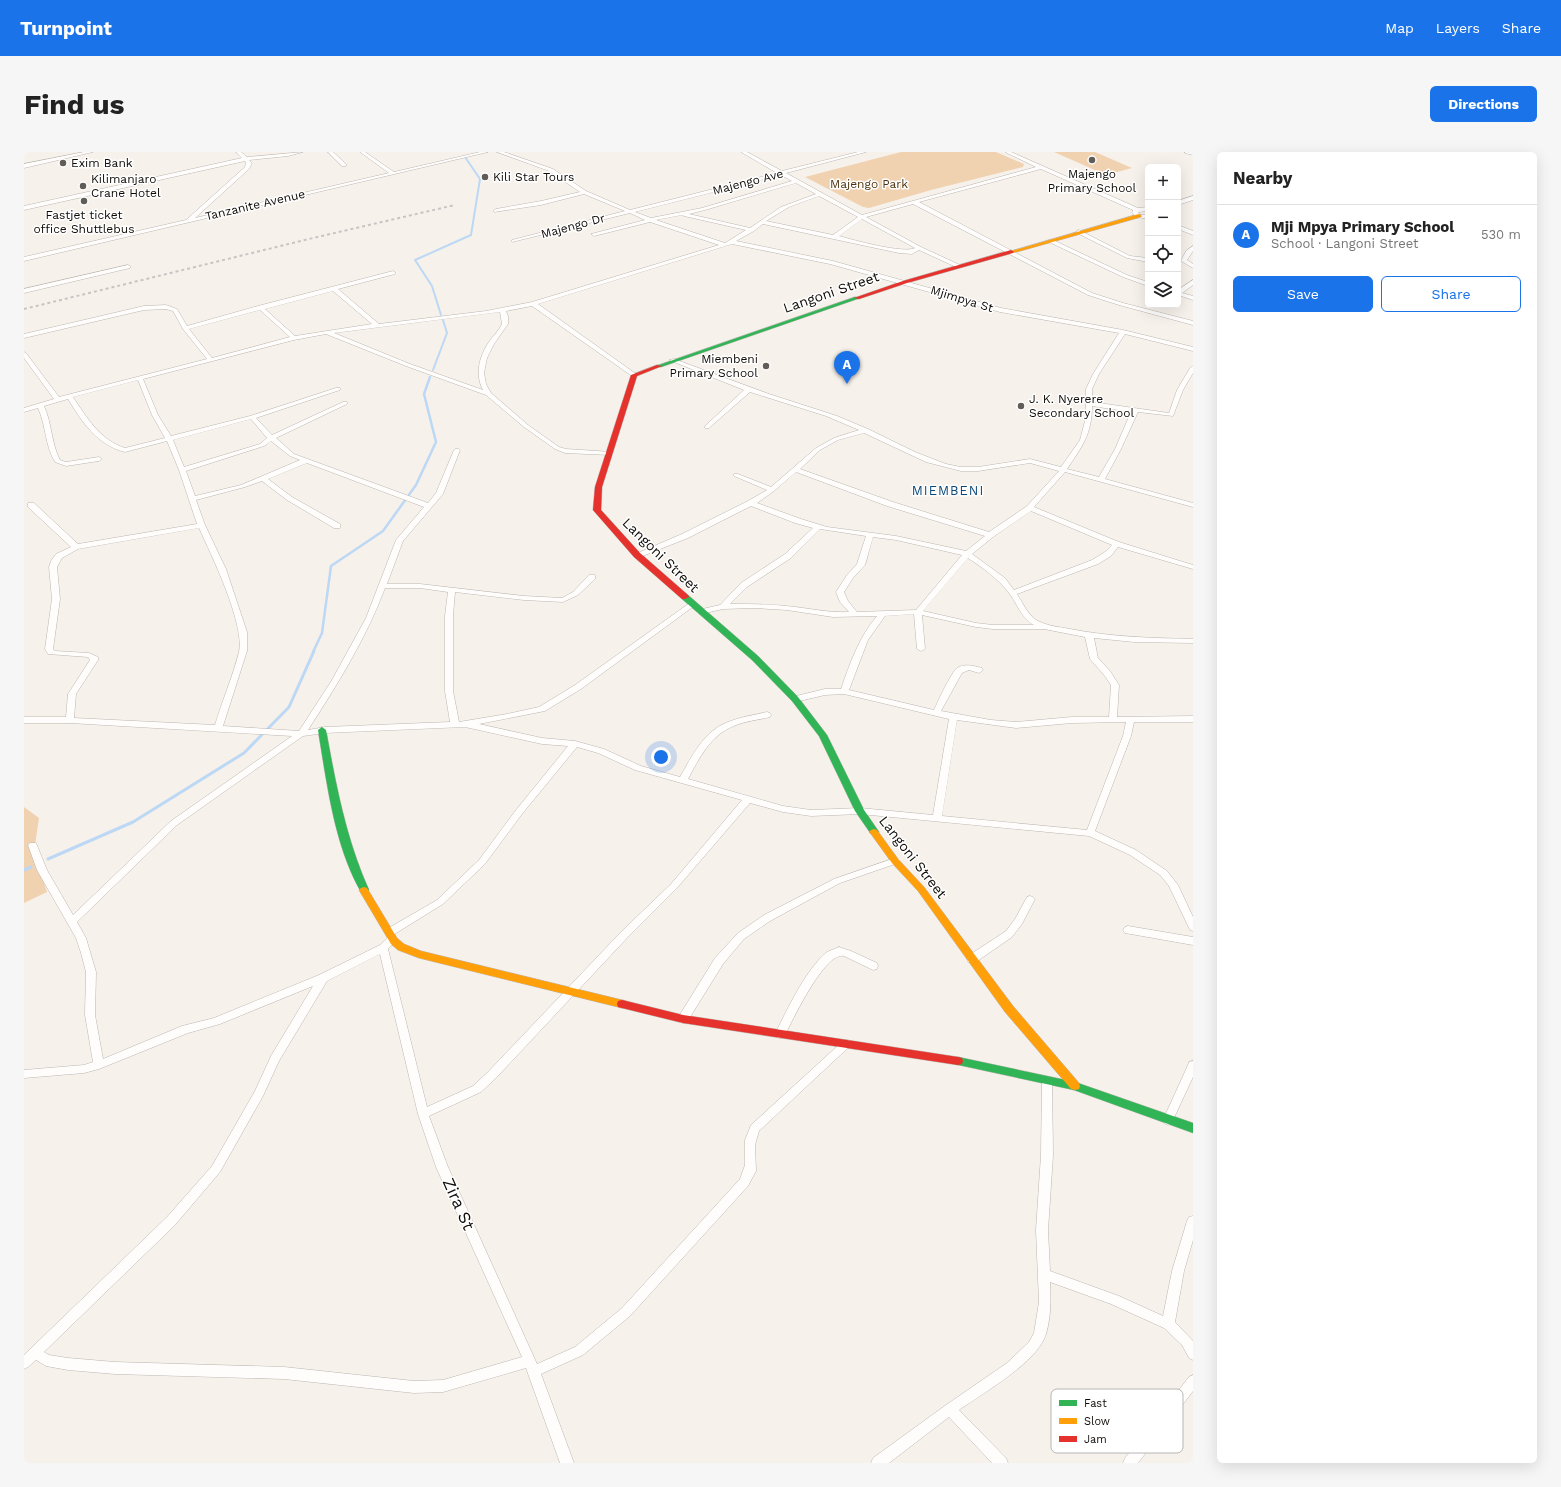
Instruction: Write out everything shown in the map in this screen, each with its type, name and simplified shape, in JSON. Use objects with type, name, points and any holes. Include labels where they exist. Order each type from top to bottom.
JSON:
[{"type":"street","points":[[24,166],[90,152]]},
{"type":"street","points":[[188,221],[242,174],[249,163],[238,152]]},
{"type":"street","points":[[24,208],[246,159],[288,155],[301,152]]},
{"type":"street","points":[[330,152],[344,165]]},
{"type":"street","points":[[362,152],[392,173]]},
{"type":"street","name":"Tanzanite Avenue","points":[[25,258],[486,152]]},
{"type":"street","points":[[499,152],[551,170],[584,192],[632,211],[650,220],[725,245]]},
{"type":"street","points":[[743,152],[863,216],[919,248],[958,266]]},
{"type":"street","name":"Majengo Ave","points":[[632,211],[864,152]]},
{"type":"street","points":[[1007,152],[1141,214]]},
{"type":"street","points":[[1187,152],[1193,154]]},
{"type":"street","points":[[833,238],[863,216],[1042,167]]},
{"type":"street","points":[[594,234],[650,220],[683,214],[796,181]]},
{"type":"street","points":[[496,211],[541,203],[584,192]]},
{"type":"street","points":[[24,410],[69,396],[294,338],[327,332],[503,311],[533,304],[725,245],[752,230],[781,209],[820,194]]},
{"type":"street","points":[[1181,202],[1193,198]]},
{"type":"street","points":[[914,202],[1090,294],[1193,323]]},
{"type":"street","points":[[206,204],[217,214]]},
{"type":"street","name":"Majengo Dr","points":[[514,241],[632,211]]},
{"type":"street","points":[[683,214],[752,230]]},
{"type":"street","name":"Langoni Street","points":[[1074,1086],[1009,1009],[921,889],[896,861],[860,811],[823,735],[795,699],[755,658],[700,612],[637,555],[597,510],[596,492],[610,453],[623,403],[634,375],[672,360],[905,282],[1141,214]]},
{"type":"street","points":[[763,222],[899,251],[912,252],[919,248]]},
{"type":"street","points":[[1181,228],[1193,233]]},
{"type":"street","points":[[1079,232],[1129,257],[1145,260]]},
{"type":"street","points":[[1051,241],[1125,276],[1145,283]]},
{"type":"street","name":"Mjimpya St","points":[[732,242],[817,259],[905,282],[1000,310],[1123,332],[1193,349]]},
{"type":"street","points":[[1193,248],[1181,261],[1193,266]]},
{"type":"street","points":[[24,291],[128,267]]},
{"type":"street","points":[[185,328],[393,273]]},
{"type":"street","points":[[1181,291],[1193,282]]},
{"type":"street","points":[[333,288],[378,326]]},
{"type":"street","points":[[1181,294],[1193,298]]},
{"type":"street","points":[[533,304],[634,375]]},
{"type":"street","points":[[24,336],[155,306],[166,307],[175,310],[185,328],[211,360]]},
{"type":"street","points":[[260,307],[294,338]]},
{"type":"street","points":[[488,394],[481,378],[481,370],[492,343],[503,330],[506,323],[503,311]]},
{"type":"street","points":[[327,332],[408,365],[488,394],[532,430],[557,448],[565,451],[610,453]]},
{"type":"street","points":[[921,649],[918,612],[967,554],[990,535],[1030,508],[1062,470],[1083,440],[1089,417],[1089,389],[1096,374],[1123,332]]},
{"type":"street","points":[[24,354],[58,400]]},
{"type":"street","points":[[672,360],[748,390],[834,416],[922,457],[961,469],[976,469],[1017,462],[1030,462],[1193,504]]},
{"type":"street","points":[[1090,404],[1171,415],[1180,390],[1193,368]]},
{"type":"street","points":[[140,378],[182,470],[201,525],[222,569],[238,616],[243,642],[243,651],[218,728]]},
{"type":"street","points":[[69,396],[86,424],[100,436],[120,449],[126,450],[252,417],[338,389]]},
{"type":"street","points":[[707,427],[748,390]]},
{"type":"street","points":[[182,470],[262,445],[271,438],[345,403]]},
{"type":"street","points":[[40,406],[45,413],[50,440],[57,461],[66,464],[99,460]]},
{"type":"street","points":[[1101,480],[1118,449],[1135,411]]},
{"type":"street","points":[[252,417],[271,438],[292,455],[429,506]]},
{"type":"street","points":[[637,555],[685,536],[751,503],[772,490],[818,449],[836,439],[866,430]]},
{"type":"street","points":[[71,922],[174,823],[301,734],[332,686],[370,618],[400,540],[439,494],[457,450]]},
{"type":"street","points":[[193,499],[233,490],[264,479],[306,461]]},
{"type":"street","points":[[796,470],[890,504],[990,535]]},
{"type":"street","points":[[736,475],[772,490]]},
{"type":"street","points":[[264,479],[278,492],[297,505],[337,526]]},
{"type":"street","points":[[751,503],[818,527],[870,534],[967,554],[1002,580],[1013,593],[1028,617],[1046,627]]},
{"type":"street","points":[[31,505],[76,547]]},
{"type":"street","points":[[1030,508],[1116,544],[1193,567]]},
{"type":"street","points":[[70,720],[72,694],[94,660],[94,657],[89,655],[55,653],[51,652],[49,649],[56,599],[53,567],[54,561],[59,556],[76,547],[201,525]]},
{"type":"street","points":[[723,607],[744,585],[788,556],[818,527]]},
{"type":"street","points":[[855,614],[844,602],[840,592],[850,577],[861,565],[870,534]]},
{"type":"street","points":[[1013,593],[1094,562],[1108,554],[1116,544]]},
{"type":"street","points":[[382,586],[420,586],[524,598],[563,600],[579,591],[592,577]]},
{"type":"street","points":[[452,589],[449,616],[449,684],[455,724]]},
{"type":"street","points":[[24,720],[70,720],[301,734],[322,730],[465,724],[524,714],[542,709],[578,687],[691,604]]},
{"type":"street","points":[[700,612],[723,607],[774,606],[833,614],[918,612],[976,625],[1046,627],[1090,635],[1134,640],[1193,641]]},
{"type":"street","points":[[844,691],[858,650],[872,626],[883,613]]},
{"type":"street","points":[[1090,635],[1094,658],[1115,685],[1113,719]]},
{"type":"street","points":[[936,713],[959,670],[963,668],[979,670]]},
{"type":"street","points":[[795,699],[825,692],[844,691],[953,717],[992,724],[1016,725],[1072,720],[1193,719]]},
{"type":"street","points":[[683,780],[701,748],[713,734],[730,724],[767,715]]},
{"type":"street","points":[[937,819],[953,717]]},
{"type":"street","points":[[1090,832],[1127,736],[1131,719]]},
{"type":"street","points":[[465,724],[542,741],[575,744],[601,751],[638,768],[783,809],[810,813],[860,811],[1090,832],[1106,838],[1133,853],[1169,879],[1193,927]]},
{"type":"street","points":[[322,730],[330,776],[358,878],[399,947],[419,954],[571,990],[683,1019],[976,1064],[1074,1086],[1193,1128]]},
{"type":"street","points":[[24,1074],[84,1069],[99,1065],[168,1036],[216,1021],[323,978],[383,948],[391,935],[440,902],[482,862],[519,812],[575,744]]},
{"type":"street","points":[[423,1114],[477,1089],[492,1075],[571,990],[674,886],[747,800]]},
{"type":"street","points":[[33,845],[42,870],[81,938],[86,953],[91,972],[90,1015],[99,1065]]},
{"type":"street","points":[[683,1019],[719,961],[741,936],[767,918],[837,881],[896,861]]},
{"type":"street","points":[[972,959],[1009,934],[1019,921],[1030,899]]},
{"type":"street","points":[[1128,930],[1193,941]]},
{"type":"street","name":"Zira St","points":[[383,948],[423,1114],[442,1167],[531,1366],[567,1463]]},
{"type":"street","points":[[780,1034],[803,992],[832,953],[838,951],[873,966]]},
{"type":"street","points":[[24,1364],[171,1221],[216,1169],[259,1093],[275,1060],[323,978]]},
{"type":"street","points":[[36,1353],[46,1360],[76,1365],[115,1368],[284,1373],[414,1386],[443,1386],[531,1366],[579,1351],[626,1312],[730,1200],[745,1181],[750,1171],[749,1138],[755,1128],[847,1044]]},
{"type":"street","points":[[1168,1120],[1193,1065]]},
{"type":"street","points":[[878,1463],[1012,1367],[1033,1346],[1040,1334],[1045,1302],[1042,1230],[1047,1155],[1047,1081]]},
{"type":"street","points":[[1168,1324],[1178,1271],[1193,1221]]},
{"type":"street","points":[[1044,1274],[1115,1300],[1168,1324],[1183,1336],[1193,1354]]},
{"type":"street","points":[[1183,1394],[1193,1381]]},
{"type":"street","points":[[950,1410],[1001,1463]]},
{"type":"street","points":[[1130,1463],[1138,1453]]},
{"type":"green space","name":"Majengo Park","points":[[901,152],[996,152],[1024,164],[1023,167],[931,190],[869,208],[863,207],[805,177]]},
{"type":"green space","name":"Majengo Primary School","points":[[1054,152],[1095,152],[1132,168],[1106,175]]},
{"type":"green space","points":[[24,807],[39,818],[34,852],[47,892],[24,903]]},
{"type":"waterway","points":[[441,315],[432,286],[415,260],[471,235],[480,179],[465,157]]},
{"type":"waterway","points":[[433,370],[447,333],[443,320]]},
{"type":"waterway","points":[[313,652],[322,633],[331,566],[383,531],[416,485],[436,442],[424,394],[430,377]]},
{"type":"waterway","points":[[48,859],[133,822],[244,753],[289,707],[314,651]]},
{"type":"waterway","points":[[24,870],[31,867]]},
{"type":"railway","points":[[24,309],[313,238],[455,205]]},
{"type":"traffic: fast","points":[[659,366],[857,298]]},
{"type":"traffic: fast","points":[[685,597],[755,658],[795,699],[823,735],[860,811],[874,832]]},
{"type":"traffic: fast","points":[[322,730],[337,812],[349,852],[364,890]]},
{"type":"traffic: fast","points":[[958,1061],[1075,1086],[1193,1128]]},
{"type":"traffic: slow","points":[[1011,252],[1139,216]]},
{"type":"traffic: slow","points":[[874,832],[895,861],[921,889],[1009,1009],[1075,1086]]},
{"type":"traffic: slow","points":[[364,890],[394,941],[401,947],[419,954],[622,1004]]},
{"type":"traffic: jam","points":[[857,298],[905,282],[1011,252]]},
{"type":"traffic: jam","points":[[659,366],[634,375],[598,487],[596,502],[597,510],[637,555],[685,597]]},
{"type":"traffic: jam","points":[[622,1004],[683,1019],[958,1061]]},
{"type":"place","name":"Majengo Primary School","points":[[1092,160]]},
{"type":"place","name":"Exim Bank","points":[[63,163]]},
{"type":"place","name":"Kili Star Tours","points":[[485,177]]},
{"type":"place","name":"Kilimanjaro Crane Hotel","points":[[83,186]]},
{"type":"place","name":"Fastjet ticket office Shuttlebus","points":[[84,201]]},
{"type":"place","name":"Miembeni Primary School","points":[[766,366]]},
{"type":"place","name":"Mji Mpya Primary School","points":[[847,384]]},
{"type":"place","name":"J. K. Nyerere Secondary School","points":[[1021,406]]},
{"type":"district","name":"MIEMBENI","points":[[948,490]]}]
